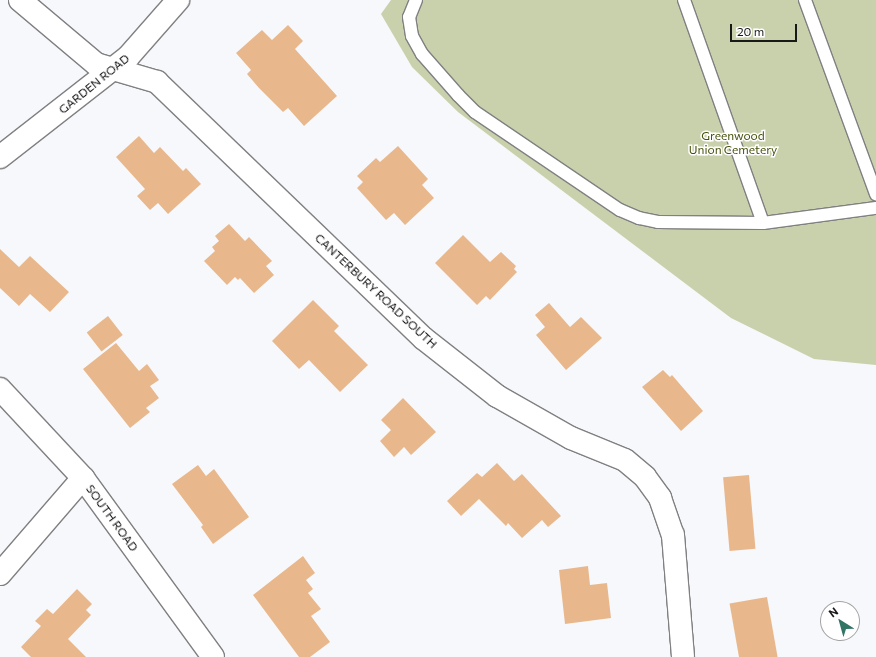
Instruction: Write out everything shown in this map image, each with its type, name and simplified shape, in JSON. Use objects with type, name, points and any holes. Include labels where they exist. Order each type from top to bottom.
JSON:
[{"type":"street","name":"CANTERBURY ROAD SOUTH","points":[[20,0],[96,64],[111,71],[157,82],[423,338],[497,396],[571,438],[625,460],[645,477],[660,498],[673,535],[683,657]]},
{"type":"street","name":"GARDEN ROAD","points":[[0,157],[128,58],[178,0]]},
{"type":"street","name":"SOUTH ROAD","points":[[0,389],[83,478],[213,657]]},
{"type":"street","points":[[0,574],[83,478]]},
{"type":"lane","points":[[416,0],[409,17],[412,36],[422,54],[458,95],[475,112],[620,210],[639,218],[658,222],[763,223],[876,208]]},
{"type":"lane","points":[[684,0],[763,223]]},
{"type":"lane","points":[[805,0],[876,194]]},
{"type":"green space","name":"Greenwood Union Cemetery","points":[[391,0],[876,0],[876,365],[814,359],[731,318],[458,112],[412,67],[381,14]]},
{"type":"building","points":[[288,25],[303,41],[295,49],[337,96],[304,126],[288,108],[283,112],[259,88],[247,74],[251,70],[236,53],[262,30],[272,40]]},
{"type":"building","points":[[139,136],[154,153],[160,147],[183,171],[186,168],[201,184],[168,214],[158,203],[150,210],[137,196],[145,189],[116,157]]},
{"type":"building","points":[[398,146],[428,179],[422,185],[434,198],[405,225],[394,213],[386,220],[357,188],[363,182],[357,176],[376,158],[380,162]]},
{"type":"building","points":[[229,224],[245,241],[249,237],[272,261],[266,266],[274,275],[254,293],[240,278],[238,280],[235,277],[227,285],[204,261],[215,251],[212,247],[219,241],[215,236]]},
{"type":"building","points":[[463,235],[490,262],[501,252],[516,266],[514,269],[517,272],[490,300],[486,296],[477,305],[435,263]]},
{"type":"building","points":[[0,249],[19,267],[30,256],[69,292],[50,312],[30,294],[19,306],[0,288]]},
{"type":"building","points":[[313,300],[339,326],[334,331],[368,365],[340,392],[309,360],[299,369],[272,341]]},
{"type":"building","points":[[549,303],[570,327],[581,317],[602,338],[566,370],[536,335],[545,327],[535,315]]},
{"type":"building","points":[[108,316],[123,335],[101,352],[87,333]]},
{"type":"building","points":[[116,343],[139,371],[147,364],[159,380],[150,386],[159,398],[146,408],[150,412],[130,428],[83,369]]},
{"type":"building","points":[[663,370],[670,377],[672,375],[703,411],[681,431],[642,387]]},
{"type":"building","points":[[403,398],[436,432],[411,455],[404,447],[394,457],[380,441],[391,430],[381,420]]},
{"type":"building","points":[[497,463],[514,481],[522,474],[561,516],[548,527],[542,520],[522,538],[508,523],[506,526],[479,499],[461,516],[447,501],[477,473],[482,477]]},
{"type":"building","points":[[198,465],[206,476],[214,469],[249,517],[213,544],[201,527],[203,525],[172,484]]},
{"type":"building","points":[[749,475],[755,549],[730,551],[723,477]]},
{"type":"building","points":[[303,556],[315,573],[306,580],[313,589],[308,593],[321,609],[311,616],[330,642],[310,657],[299,657],[253,595]]},
{"type":"building","points":[[588,566],[590,585],[607,583],[611,618],[565,624],[559,570]]},
{"type":"building","points":[[77,589],[92,604],[86,610],[91,615],[68,639],[86,657],[31,657],[21,647],[41,626],[35,621],[47,609],[53,614]]},
{"type":"building","points":[[767,597],[778,657],[739,657],[730,604]]}]
